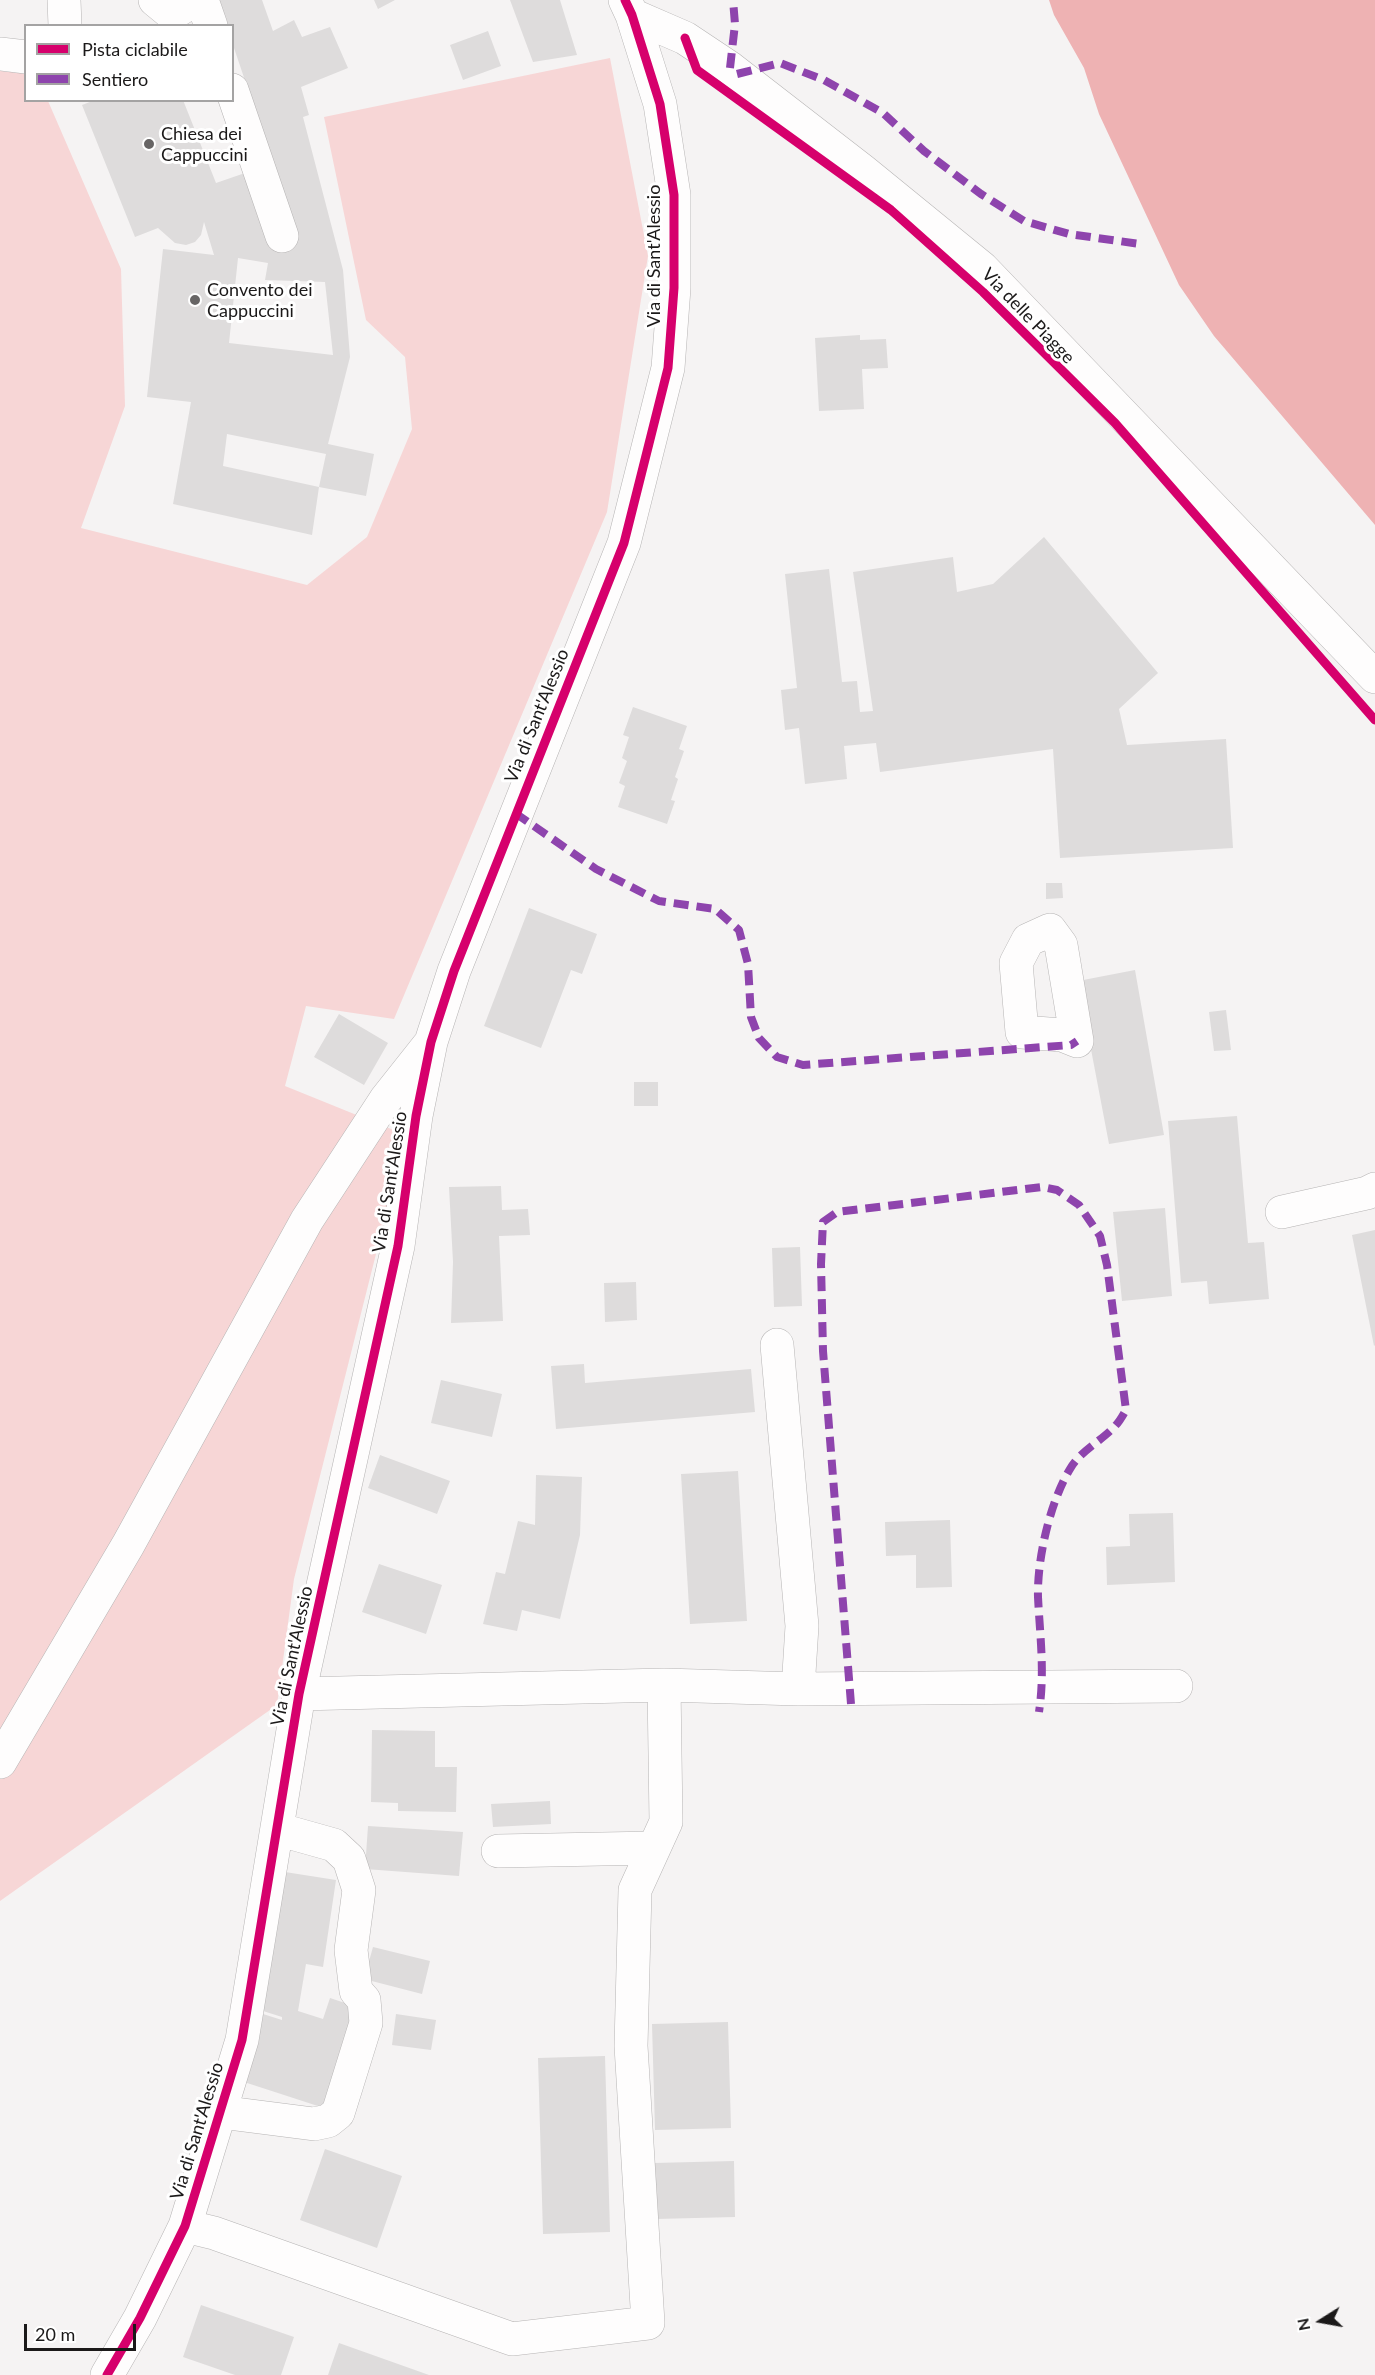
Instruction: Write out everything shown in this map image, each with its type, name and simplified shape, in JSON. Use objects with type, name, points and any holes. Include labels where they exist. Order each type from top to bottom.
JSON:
[{"type":"street","points":[[64,0],[65,24]]},
{"type":"street","points":[[154,0],[172,14],[194,0]]},
{"type":"street","points":[[202,0],[210,24]]},
{"type":"street","name":"Via delle Piagge","points":[[628,7],[686,38],[730,68],[863,171],[982,268],[1375,677]]},
{"type":"street","name":"Via di Sant'Alessio","points":[[107,2375],[140,2318],[185,2226],[242,2040],[299,1694],[398,1246],[416,1116],[431,1042],[454,971],[624,543],[668,368],[674,288],[674,195],[660,104],[628,7]]},
{"type":"street","points":[[0,54],[24,57]]},
{"type":"street","points":[[234,96],[282,236]]},
{"type":"street","points":[[0,1762],[128,1545],[307,1220],[386,1099],[431,1042]]},
{"type":"street","points":[[1282,1212],[1367,1193],[1375,1189]]},
{"type":"street","points":[[777,1345],[802,1626],[798,1689]]},
{"type":"street","points":[[299,1694],[664,1684],[798,1689],[1176,1686]]},
{"type":"street","points":[[185,2226],[214,2233],[512,2339],[648,2323],[631,2046],[635,1890],[666,1822],[664,1684]]},
{"type":"street","points":[[220,2112],[314,2124],[328,2121],[338,2113],[366,2023],[364,2000],[356,1991],[351,1950],[359,1890],[348,1859],[334,1845],[277,1829]]},
{"type":"street","points":[[498,1851],[654,1848]]},
{"type":"shaded area","points":[[1049,0],[1375,0],[1375,525],[1214,336],[1179,285],[1099,114],[1084,68],[1054,15]]},
{"type":"shaded area","points":[[610,58],[648,256],[607,512],[394,1019],[306,1006],[285,1086],[406,1135],[294,1579],[277,1705],[0,1901],[0,71],[24,73],[24,102],[48,102],[121,269],[125,406],[81,528],[307,585],[367,537],[412,429],[405,357],[366,320],[324,117]]},
{"type":"building","points":[[218,0],[262,0],[273,31],[294,20],[302,37],[330,27],[348,68],[301,87],[309,115],[303,117],[343,270],[350,357],[328,444],[374,454],[366,496],[319,487],[312,535],[173,504],[191,402],[147,397],[163,249],[214,255],[204,222],[201,235],[195,242],[186,245],[175,243],[158,228],[135,237],[82,105],[90,102],[184,102],[216,183],[245,173],[261,128],[234,48],[234,24],[226,24]],"holes":[[[238,258],[268,263],[265,280],[325,282],[333,355],[229,343]],[[227,434],[326,454],[319,487],[223,466]]]},
{"type":"building","points":[[374,0],[395,0],[378,9]]},
{"type":"building","points":[[510,0],[560,0],[577,55],[533,62]]},
{"type":"building","points":[[488,31],[501,66],[463,80],[450,45]]},
{"type":"building","points":[[860,335],[860,340],[886,339],[888,368],[862,369],[864,409],[819,411],[815,338]]},
{"type":"building","points":[[1044,537],[1158,673],[1119,709],[1127,745],[1226,739],[1233,848],[1060,858],[1053,749],[880,772],[876,743],[844,746],[847,779],[805,784],[799,728],[785,730],[781,690],[797,688],[785,574],[829,569],[842,682],[857,681],[860,712],[873,711],[853,572],[953,557],[957,592],[993,584]]},
{"type":"building","points":[[633,707],[687,726],[679,749],[684,751],[675,777],[678,779],[671,800],[675,801],[667,824],[618,807],[625,786],[619,783],[627,761],[622,758],[629,737],[623,735]]},
{"type":"building","points":[[1046,883],[1062,883],[1063,898],[1046,899]]},
{"type":"building","points":[[529,908],[597,934],[582,974],[571,970],[541,1048],[484,1026]]},
{"type":"building","points":[[1135,970],[1164,1135],[1109,1144],[1078,981]]},
{"type":"building","points":[[1226,1010],[1231,1050],[1214,1051],[1209,1012]]},
{"type":"building","points":[[339,1014],[388,1043],[364,1085],[314,1057]]},
{"type":"building","points":[[634,1082],[658,1082],[658,1106],[634,1106]]},
{"type":"building","points":[[1237,1116],[1248,1243],[1264,1242],[1269,1299],[1209,1304],[1207,1281],[1181,1283],[1168,1121]]},
{"type":"building","points":[[501,1186],[502,1210],[528,1209],[530,1235],[499,1236],[503,1321],[451,1323],[453,1262],[449,1187]]},
{"type":"building","points":[[1165,1208],[1172,1296],[1122,1301],[1113,1212]]},
{"type":"building","points":[[1375,1230],[1375,1345],[1374,1346],[1352,1235]]},
{"type":"building","points":[[800,1247],[802,1306],[774,1307],[772,1248]]},
{"type":"building","points":[[636,1282],[637,1320],[605,1322],[604,1283]]},
{"type":"building","points":[[584,1364],[585,1383],[751,1369],[755,1412],[556,1429],[551,1366]]},
{"type":"building","points":[[441,1380],[502,1394],[492,1437],[431,1423]]},
{"type":"building","points":[[380,1455],[450,1481],[437,1514],[368,1488]]},
{"type":"building","points":[[738,1471],[747,1621],[690,1624],[681,1474]]},
{"type":"building","points":[[536,1475],[582,1477],[580,1535],[560,1619],[522,1610],[517,1631],[483,1624],[496,1572],[505,1574],[518,1521],[535,1525]]},
{"type":"building","points":[[1173,1513],[1175,1582],[1107,1585],[1106,1547],[1130,1546],[1129,1514]]},
{"type":"building","points":[[950,1520],[952,1587],[916,1588],[916,1555],[886,1556],[885,1522]]},
{"type":"building","points":[[379,1564],[442,1585],[426,1634],[362,1612]]},
{"type":"building","points":[[372,1730],[435,1731],[435,1767],[457,1767],[456,1812],[398,1811],[398,1803],[371,1802]]},
{"type":"building","points":[[550,1801],[551,1824],[493,1827],[491,1804]]},
{"type":"building","points":[[368,1826],[463,1832],[459,1876],[365,1869]]},
{"type":"building","points":[[285,1872],[336,1880],[323,1967],[306,1964],[298,2011],[323,2019],[330,1998],[357,2007],[324,2108],[241,2081],[263,2014],[282,2020],[282,2017],[263,2011]]},
{"type":"building","points":[[373,1947],[430,1961],[422,1994],[364,1979]]},
{"type":"building","points":[[396,2014],[436,2020],[431,2050],[392,2045]]},
{"type":"building","points":[[728,2022],[731,2128],[655,2130],[652,2024]]},
{"type":"building","points":[[605,2056],[610,2232],[543,2234],[538,2058]]},
{"type":"building","points":[[325,2149],[402,2176],[377,2248],[300,2220]]},
{"type":"building","points":[[734,2161],[735,2217],[656,2219],[654,2163]]},
{"type":"building","points":[[201,2305],[294,2337],[281,2375],[235,2375],[183,2357]]},
{"type":"building","points":[[339,2343],[429,2375],[328,2375]]},
{"type":"marked path","points":[[730,68],[735,24],[733,0]]},
{"type":"marked path","points":[[737,74],[780,63],[824,80],[883,113],[924,151],[981,194],[1024,221],[1069,234],[1140,244]]},
{"type":"marked path","points":[[515,813],[596,869],[659,901],[715,909],[739,930],[748,964],[751,1017],[759,1038],[777,1057],[803,1065],[1071,1045],[1077,1041]]},
{"type":"marked path","points":[[851,1704],[823,1351],[821,1264],[823,1222],[837,1212],[1042,1187],[1057,1190],[1079,1205],[1100,1236],[1107,1265],[1126,1410],[1119,1422],[1086,1451],[1070,1469],[1056,1498],[1046,1531],[1038,1582],[1042,1669],[1039,1712]]},
{"type":"cycle path","points":[[107,2375],[140,2318],[185,2226],[242,2040],[299,1694],[398,1246],[416,1116],[431,1042],[454,971],[624,543],[668,368],[674,288],[674,195],[660,104],[632,15],[625,0]]},
{"type":"cycle path","points":[[685,38],[697,70],[891,210],[983,292],[1115,423],[1375,720]]},
{"type":"place","name":"Chiesa dei Cappuccini","points":[[149,144]]},
{"type":"place","name":"Convento dei Cappuccini","points":[[195,300]]}]
